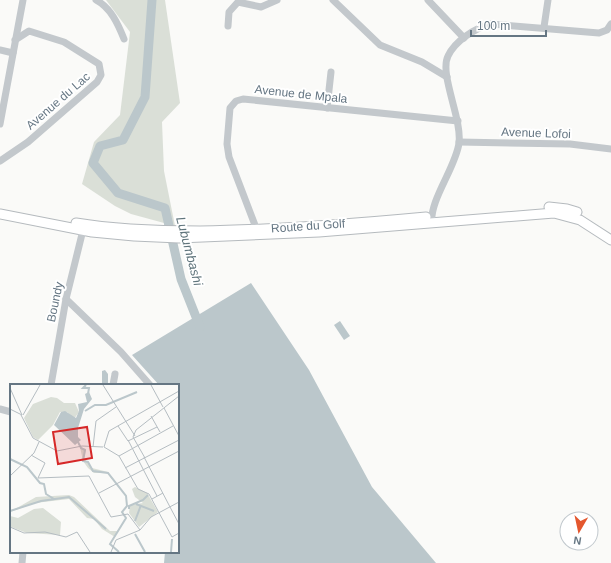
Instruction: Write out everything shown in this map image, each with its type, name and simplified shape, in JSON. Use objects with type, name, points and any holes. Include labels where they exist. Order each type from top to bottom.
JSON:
[{"type":"main road","name":"Route du Golf","points":[[0,209],[84,227],[175,234],[258,233],[401,223],[554,207],[567,209],[580,214],[611,233]]},
{"type":"main road","points":[[0,214],[84,227]]},
{"type":"main road","points":[[432,220],[554,214],[580,220],[611,240]]},
{"type":"street","points":[[0,124],[15,40],[24,0]]},
{"type":"street","points":[[96,0],[106,7],[118,25],[124,39]]},
{"type":"street","points":[[228,26],[229,12],[238,2],[261,7],[277,0]]},
{"type":"street","points":[[333,0],[380,45],[422,62],[446,78]]},
{"type":"street","points":[[428,0],[464,38]]},
{"type":"street","points":[[544,27],[548,0]]},
{"type":"street","points":[[432,220],[452,166],[459,142],[458,121],[446,78],[446,68],[448,56],[464,38],[475,30],[490,24],[544,27],[599,33],[607,30],[611,24]]},
{"type":"street","name":"Avenue du Lac","points":[[0,161],[28,142],[97,82],[101,75],[99,64],[64,42],[29,31],[15,40]]},
{"type":"street","points":[[0,50],[13,53]]},
{"type":"street","points":[[327,108],[331,72]]},
{"type":"street","name":"Avenue de Mpala","points":[[258,233],[228,150],[230,108],[232,104],[242,99],[458,121]]},
{"type":"street","name":"Avenue Lofoi","points":[[459,142],[570,144],[611,149]]},
{"type":"street","name":"Boundy","points":[[51,384],[66,298],[84,227]]},
{"type":"street","points":[[66,298],[121,352],[149,384]]},
{"type":"street","points":[[113,384],[115,374]]},
{"type":"street","points":[[0,409],[10,412]]},
{"type":"street","points":[[22,563],[24,553]]},
{"type":"shaded area","points":[[106,0],[165,0],[180,103],[162,122],[164,171],[175,226],[131,214],[115,206],[82,184],[94,142],[120,115],[130,32]]},
{"type":"shaded area","points":[[251,283],[309,370],[372,487],[436,563],[164,563],[165,553],[179,553],[179,384],[158,384],[132,355]]},
{"type":"shaded area","points":[[340,321],[350,336],[344,340],[334,325]]},
{"type":"shaded area","points":[[105,370],[108,374],[108,384],[102,384],[102,371]]},
{"type":"waterway","name":"Lubumbashi","points":[[152,0],[145,97],[123,140],[100,146],[93,163],[118,193],[165,208],[181,279],[200,327]]}]
